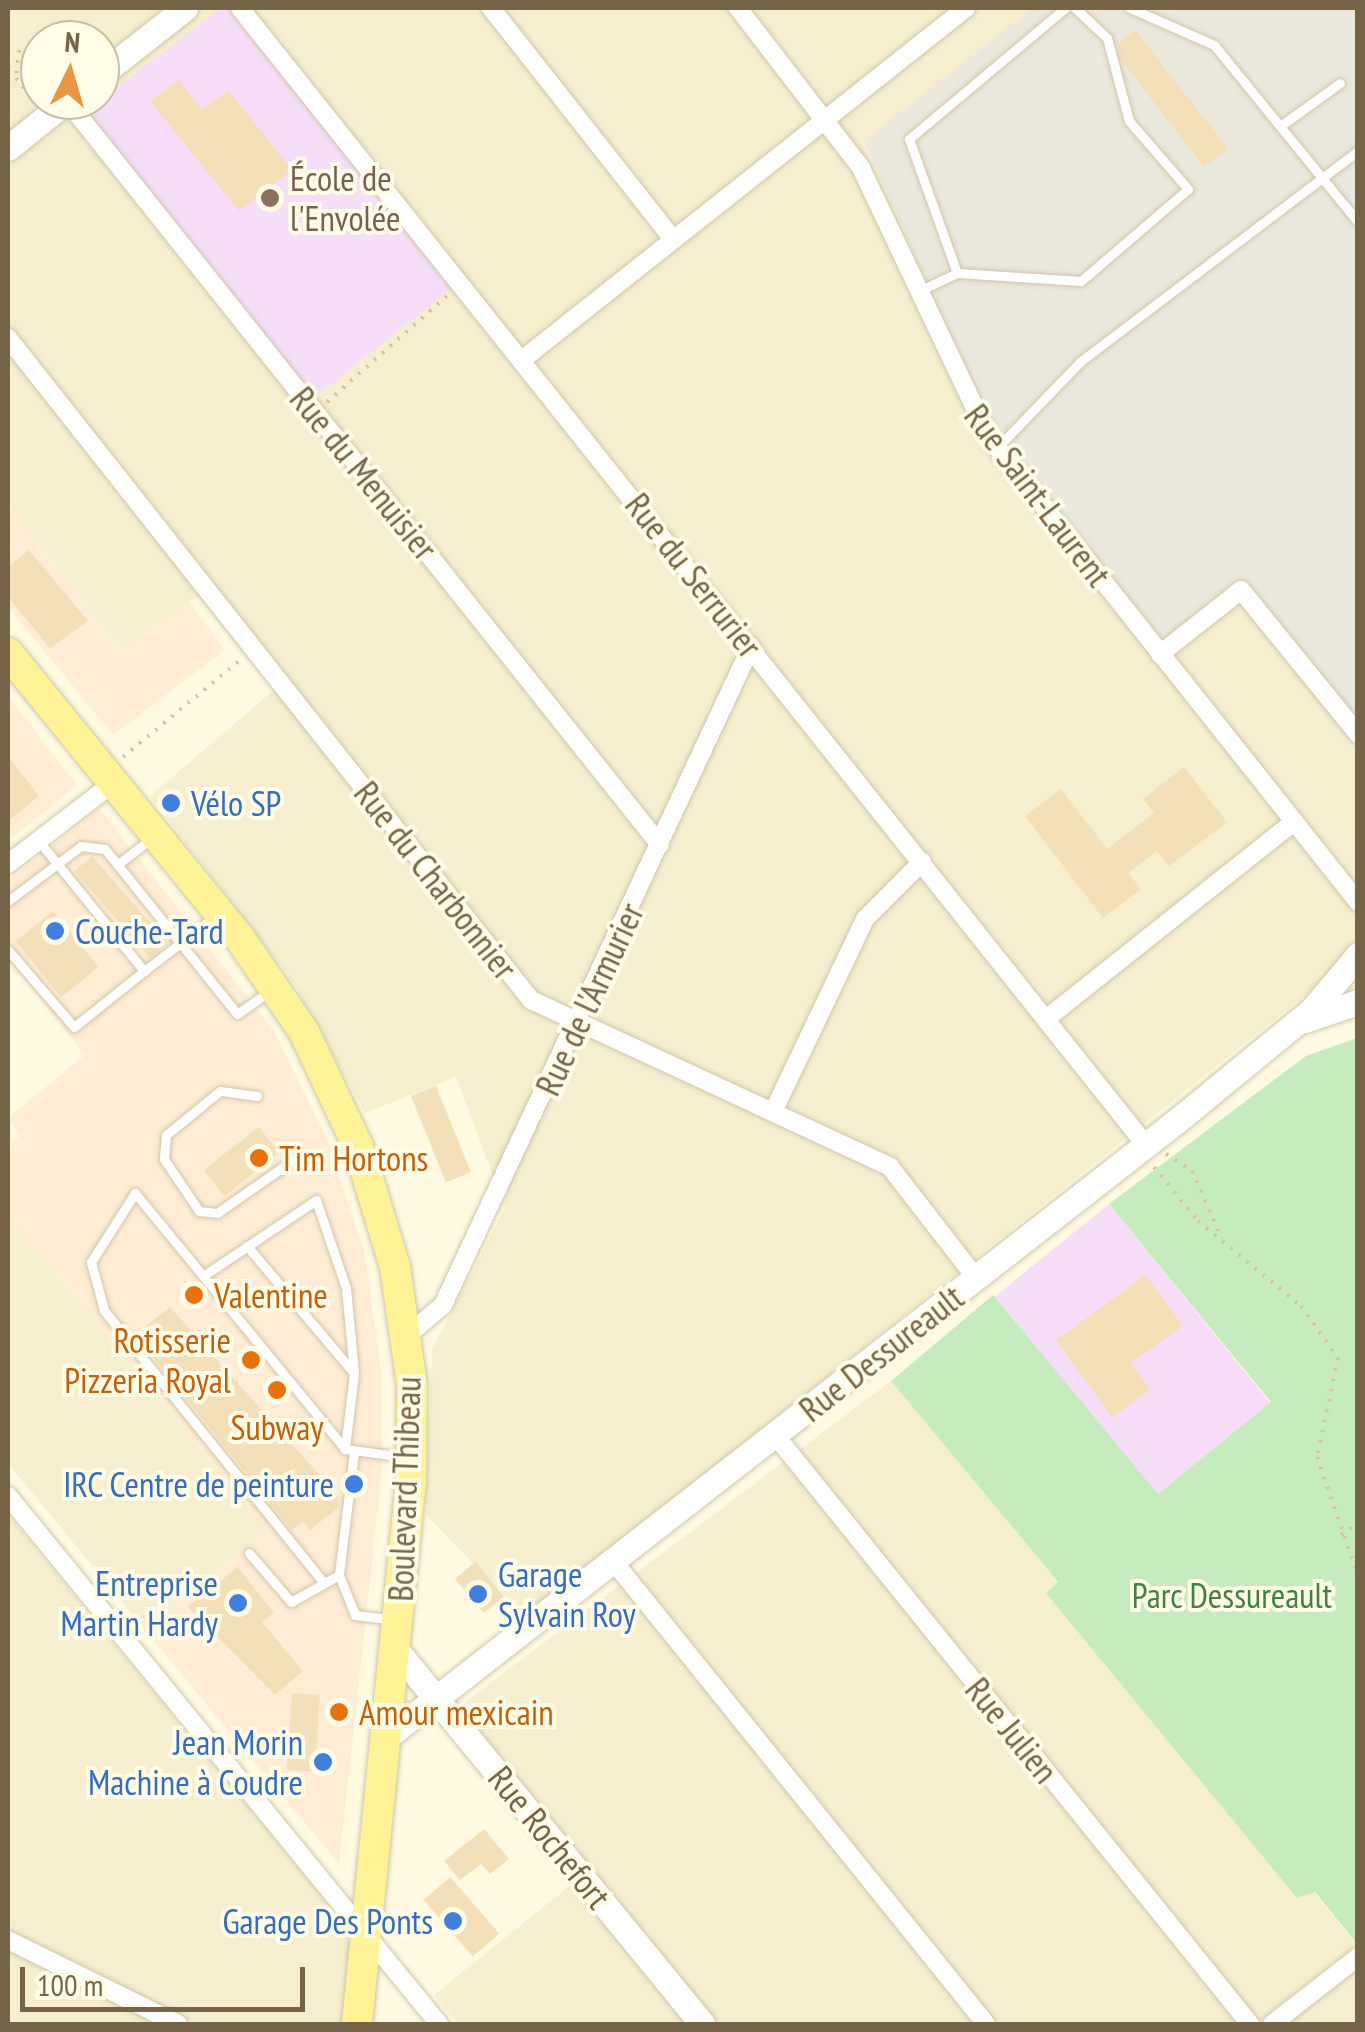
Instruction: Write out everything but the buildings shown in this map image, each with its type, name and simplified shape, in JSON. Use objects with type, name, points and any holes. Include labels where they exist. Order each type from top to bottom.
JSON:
[{"type":"main road","name":"Boulevard Thibeau","points":[[8,654],[220,912],[275,988],[358,1146],[408,1335],[412,1458],[389,1735],[357,2024]]},
{"type":"street","points":[[120,59],[185,8]]},
{"type":"street","name":"Rue du Serrurier","points":[[240,8],[1154,1154]]},
{"type":"street","points":[[492,8],[673,240]]},
{"type":"street","name":"Rue Saint-Laurent","points":[[738,8],[861,168],[917,292],[997,448],[1358,902]]},
{"type":"street","points":[[522,359],[966,8]]},
{"type":"street","points":[[8,148],[43,120]]},
{"type":"street","name":"Rue du Menuisier","points":[[84,120],[660,845]]},
{"type":"street","name":"Rue du Charbonnier","points":[[8,338],[531,1000],[576,1026],[773,1112],[896,1172],[976,1278]]},
{"type":"street","points":[[1160,654],[1242,590],[1358,734]]},
{"type":"street","name":"Rue de l'Armurier","points":[[408,1335],[443,1306],[751,648]]},
{"type":"street","points":[[8,864],[113,783]]},
{"type":"street","points":[[1046,1019],[1294,822]]},
{"type":"street","points":[[773,1112],[865,918],[922,862]]},
{"type":"street","name":"Rue Dessureault","points":[[389,1735],[976,1278],[1154,1154],[1296,1024],[1358,955]]},
{"type":"street","points":[[1296,1024],[1358,1002]]},
{"type":"street","name":"Rue Julien","points":[[775,1435],[1250,2024]]},
{"type":"street","points":[[8,1496],[439,2024]]},
{"type":"street","points":[[614,1562],[986,2024]]},
{"type":"street","name":"Rue Rochefort","points":[[397,1651],[702,2024]]},
{"type":"street","points":[[8,1940],[142,2016],[178,2024]]},
{"type":"street","points":[[1272,2024],[1358,1957]]},
{"type":"lane","points":[[956,273],[909,140],[1065,8]]},
{"type":"lane","points":[[917,292],[956,273],[1081,281],[1188,188],[1129,121],[1107,38],[1075,8]]},
{"type":"lane","points":[[1130,8],[1214,45],[1326,172],[1358,222]]},
{"type":"lane","points":[[1283,124],[1340,84]]},
{"type":"lane","points":[[997,448],[1080,362],[1358,150]]},
{"type":"lane","points":[[118,864],[156,835]]},
{"type":"lane","points":[[38,840],[144,971]]},
{"type":"lane","points":[[8,901],[81,846],[106,849],[237,1014],[275,988]]},
{"type":"lane","points":[[8,950],[74,1027],[220,912]]},
{"type":"lane","points":[[257,1096],[220,1091],[166,1135],[164,1160],[199,1212],[218,1213],[294,1160]]},
{"type":"lane","points":[[324,1583],[125,1343],[90,1262],[135,1194],[350,1450],[412,1458]]},
{"type":"lane","points":[[203,1276],[316,1200],[346,1288],[354,1372],[339,1575],[355,1615],[399,1620]]},
{"type":"lane","points":[[248,1246],[354,1372]]},
{"type":"lane","points":[[250,1552],[291,1602],[339,1575]]},
{"type":"path","points":[[19,50],[16,78],[20,83]]},
{"type":"path","points":[[316,412],[462,283]]},
{"type":"path","points":[[113,783],[121,759],[254,648]]},
{"type":"path","points":[[1154,1154],[1192,1171],[1222,1239]]},
{"type":"path","points":[[1154,1154],[1222,1239],[1301,1306],[1338,1358],[1317,1458],[1358,1576]]},
{"type":"path","points":[[1341,1535],[1358,1523]]},
{"type":"shaded area","points":[[8,8],[1032,8],[864,142],[990,426],[1242,581],[1357,717],[1357,938],[1325,979],[526,1617],[426,1515],[432,1350],[505,1208],[456,1077],[365,1113],[293,982],[150,796],[274,690],[198,596],[122,650],[8,505]]},
{"type":"shaded area","name":"École de l'Envolée","points":[[221,8],[234,8],[456,285],[314,398],[90,120],[120,120],[120,85]]},
{"type":"shaded area","points":[[1032,8],[1357,8],[1357,725],[1242,582],[1165,642],[990,426],[864,141]]},
{"type":"shaded area","points":[[8,505],[121,649],[189,602],[225,650],[113,735],[8,607]]},
{"type":"shaded area","points":[[8,697],[77,785],[8,841]]},
{"type":"shaded area","points":[[99,808],[274,1031],[328,1142],[364,1251],[382,1376],[382,1469],[339,1864],[145,1630],[267,1530],[8,1215],[8,1147],[20,1137],[8,1118],[85,1055],[8,959],[8,881]]},
{"type":"shaded area","points":[[1109,1204],[1270,1403],[1156,1495],[995,1297]]},
{"type":"shaded area","points":[[8,1215],[267,1530],[145,1630],[8,1463]]},
{"type":"shaded area","points":[[891,1381],[1357,1945],[1256,2024],[458,2024],[434,1995],[571,1885],[441,1720]]},
{"type":"shaded area","points":[[8,1515],[356,1938],[345,2024],[8,2024]]},
{"type":"shaded area","points":[[1357,1957],[1357,2024],[1272,2024]]},
{"type":"green space","name":"Parc Dessureault","points":[[1358,1038],[1357,1944],[1315,1892],[1297,1898],[1046,1593],[1058,1582],[891,1381],[993,1295],[1158,1494],[1271,1402],[1109,1204],[1306,1056]]},
{"type":"place","name":"École de l'Envolée","points":[[270,198]]},
{"type":"place","name":"Vélo SP","points":[[171,803]]},
{"type":"place","name":"Couche-Tard","points":[[55,931]]},
{"type":"place","name":"Tim Hortons","points":[[259,1158]]},
{"type":"place","name":"Valentine","points":[[194,1295]]},
{"type":"place","name":"Rotisserie Pizzeria Royal","points":[[251,1360]]},
{"type":"place","name":"Subway","points":[[277,1390]]},
{"type":"place","name":"IRC Centre de peinture","points":[[354,1484]]},
{"type":"place","name":"Garage Sylvain Roy","points":[[478,1594]]},
{"type":"place","name":"Entreprise Martin Hardy","points":[[238,1603]]},
{"type":"place","name":"Amour mexicain","points":[[339,1712]]},
{"type":"place","name":"Jean Morin Machine à Coudre","points":[[323,1762]]},
{"type":"place","name":"Garage Des Ponts","points":[[453,1921]]}]
